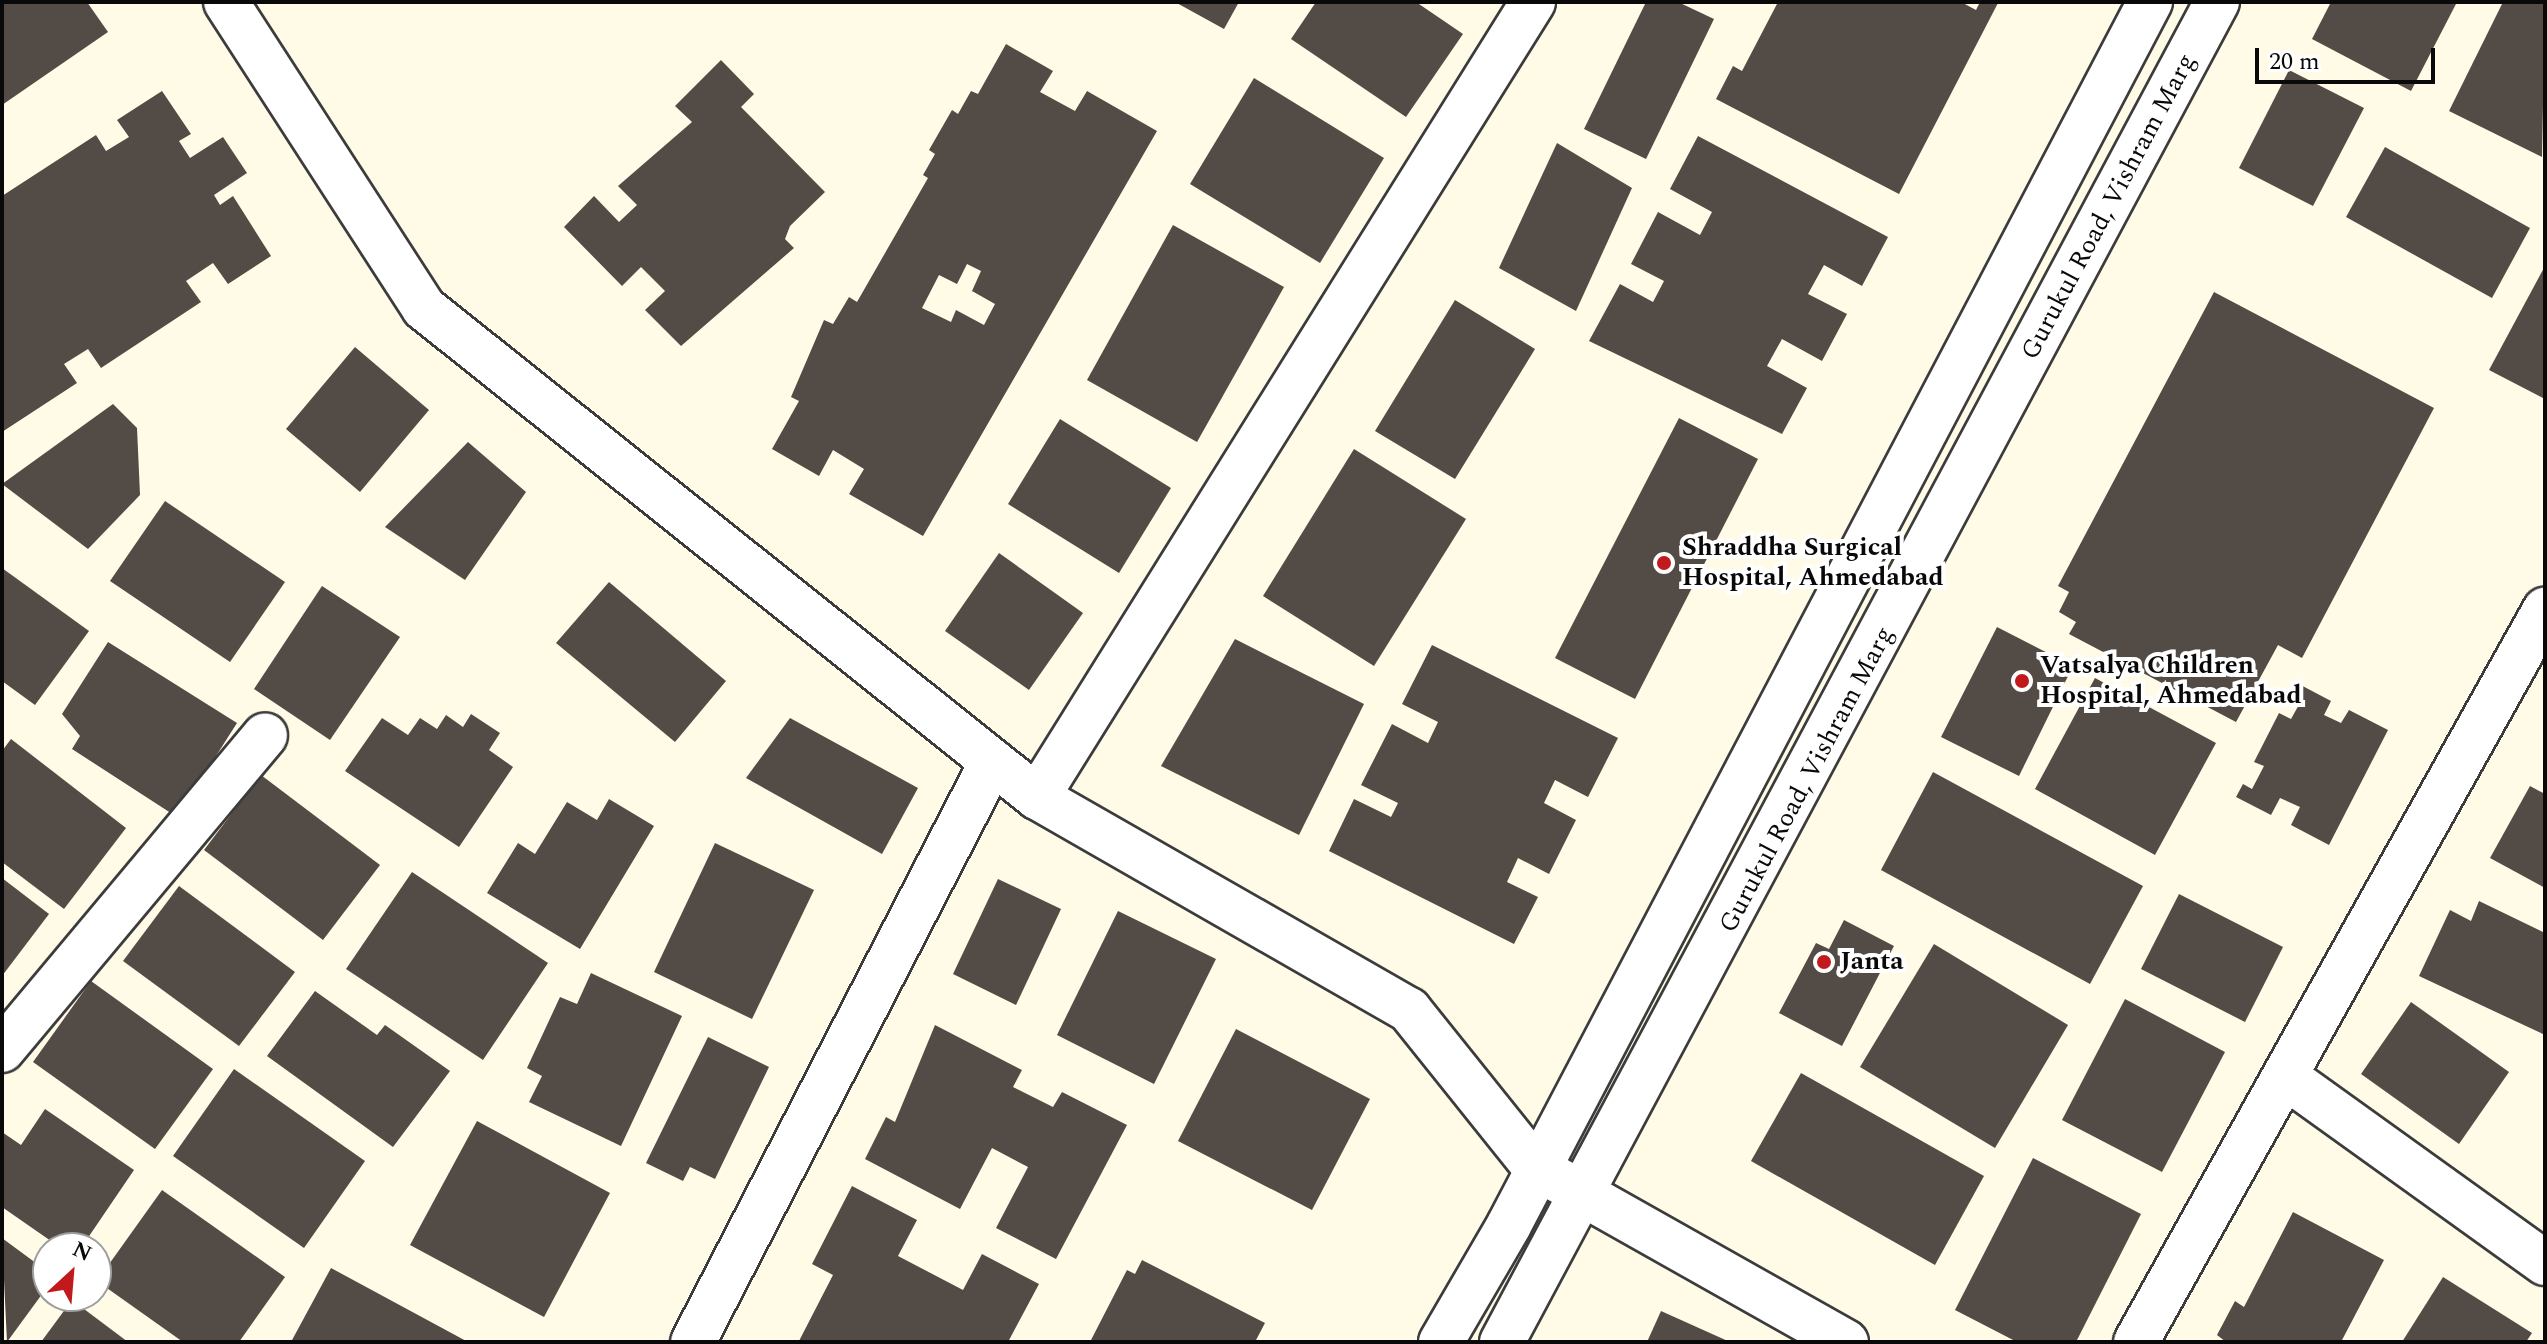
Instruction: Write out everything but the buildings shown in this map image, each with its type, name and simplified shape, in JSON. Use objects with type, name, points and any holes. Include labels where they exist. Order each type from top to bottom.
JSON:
[{"type":"street","points":[[226,2],[424,308],[1037,797],[1409,1010],[1535,1167],[1846,1342]]},
{"type":"street","points":[[1037,797],[1533,2]]},
{"type":"street","points":[[1441,1342],[2150,2]]},
{"type":"street","name":"Gurukul Road, Vishram Marg","points":[[1502,1342],[2217,2]]},
{"type":"street","points":[[2136,1342],[2545,610]]},
{"type":"street","points":[[2,1050],[265,735]]},
{"type":"street","points":[[693,1342],[992,762]]},
{"type":"street","points":[[2286,1077],[2545,1263]]},
{"type":"place","name":"Shraddha Surgical Hospital, Ahmedabad","points":[[1664,563]]},
{"type":"place","name":"Vatsalya Children Hospital, Ahmedabad","points":[[2022,681]]},
{"type":"place","name":"Janta","points":[[1824,962]]}]
